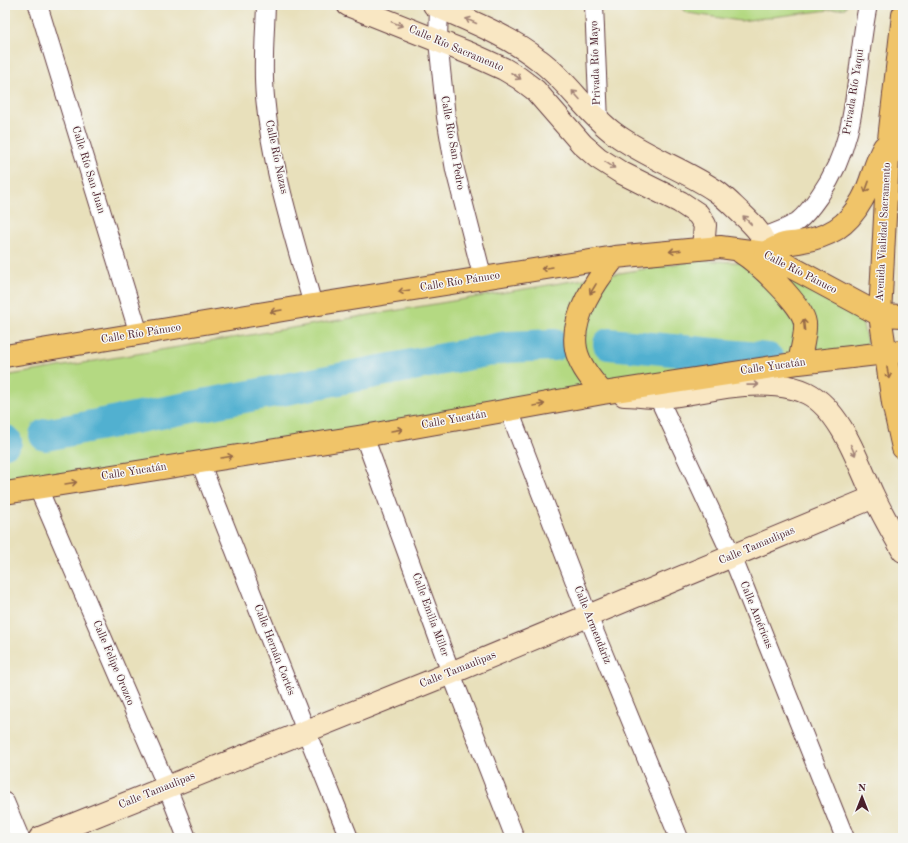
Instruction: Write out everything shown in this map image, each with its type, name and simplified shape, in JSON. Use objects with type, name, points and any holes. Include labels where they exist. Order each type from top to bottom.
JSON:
[{"type":"main road","name":"Avenida Vialidad Sacramento","points":[[903,15],[889,139],[880,315],[894,351],[893,403],[903,448]]},
{"type":"main road","points":[[763,245],[806,241],[836,230],[849,220],[863,198],[877,161],[889,139]]},
{"type":"main road","name":"Calle Río Pánuco","points":[[5,356],[314,304],[484,279],[615,257],[720,246],[732,247],[763,245],[880,315],[903,316]]},
{"type":"main road","points":[[732,247],[755,262],[774,280],[799,308],[805,322],[799,363]]},
{"type":"main road","points":[[603,393],[593,382],[578,357],[575,336],[579,317],[589,295],[603,272],[615,257]]},
{"type":"main road","name":"Calle Yucatán","points":[[5,494],[364,436],[603,393],[799,363],[894,351]]},
{"type":"street","name":"Calle Río San Juan","points":[[38,5],[139,334]]},
{"type":"street","name":"Calle Río Nazas","points":[[266,5],[263,58],[265,96],[269,127],[275,162],[314,304]]},
{"type":"street","name":"Calle Río Sacramento","points":[[348,5],[504,69],[519,78],[535,90],[582,144],[598,158],[620,172],[680,202],[698,214],[705,225],[703,248]]},
{"type":"street","name":"Privada Río Mayo","points":[[594,5],[599,121]]},
{"type":"street","name":"Privada Río Yaqui","points":[[763,245],[798,221],[809,210],[829,183],[842,154],[851,124],[858,86],[868,5]]},
{"type":"street","name":"Calle Río San Pedro","points":[[438,6],[438,41],[446,117],[455,170],[484,279]]},
{"type":"street","points":[[438,6],[482,26],[539,59],[565,83],[599,121],[620,138],[717,192],[750,222],[763,245]]},
{"type":"street","points":[[603,393],[658,397],[742,385],[787,386],[807,393],[823,404],[849,440],[874,497],[903,552]]},
{"type":"street","name":"Calle Américas","points":[[658,397],[732,556],[845,838]]},
{"type":"street","name":"Calle Armendáriz","points":[[509,410],[588,616],[679,838]]},
{"type":"street","name":"Calle Emilia Miller","points":[[364,436],[451,673],[516,838]]},
{"type":"street","name":"Calle Hernán Cortés","points":[[200,462],[349,838]]},
{"type":"street","name":"Calle Felipe Orozco","points":[[38,488],[167,787],[187,838]]},
{"type":"street","name":"Calle Tamaulipas","points":[[40,838],[451,673],[874,497]]},
{"type":"street","points":[[5,802],[20,838]]},
{"type":"green space","points":[[677,5],[847,5],[845,8],[740,21],[688,13]]},
{"type":"green space","points":[[698,260],[749,263],[784,276],[861,316],[870,356],[5,488],[5,376]]},
{"type":"waterway","points":[[609,344],[768,359]]},
{"type":"waterway","points":[[45,435],[507,347],[554,345]]}]
